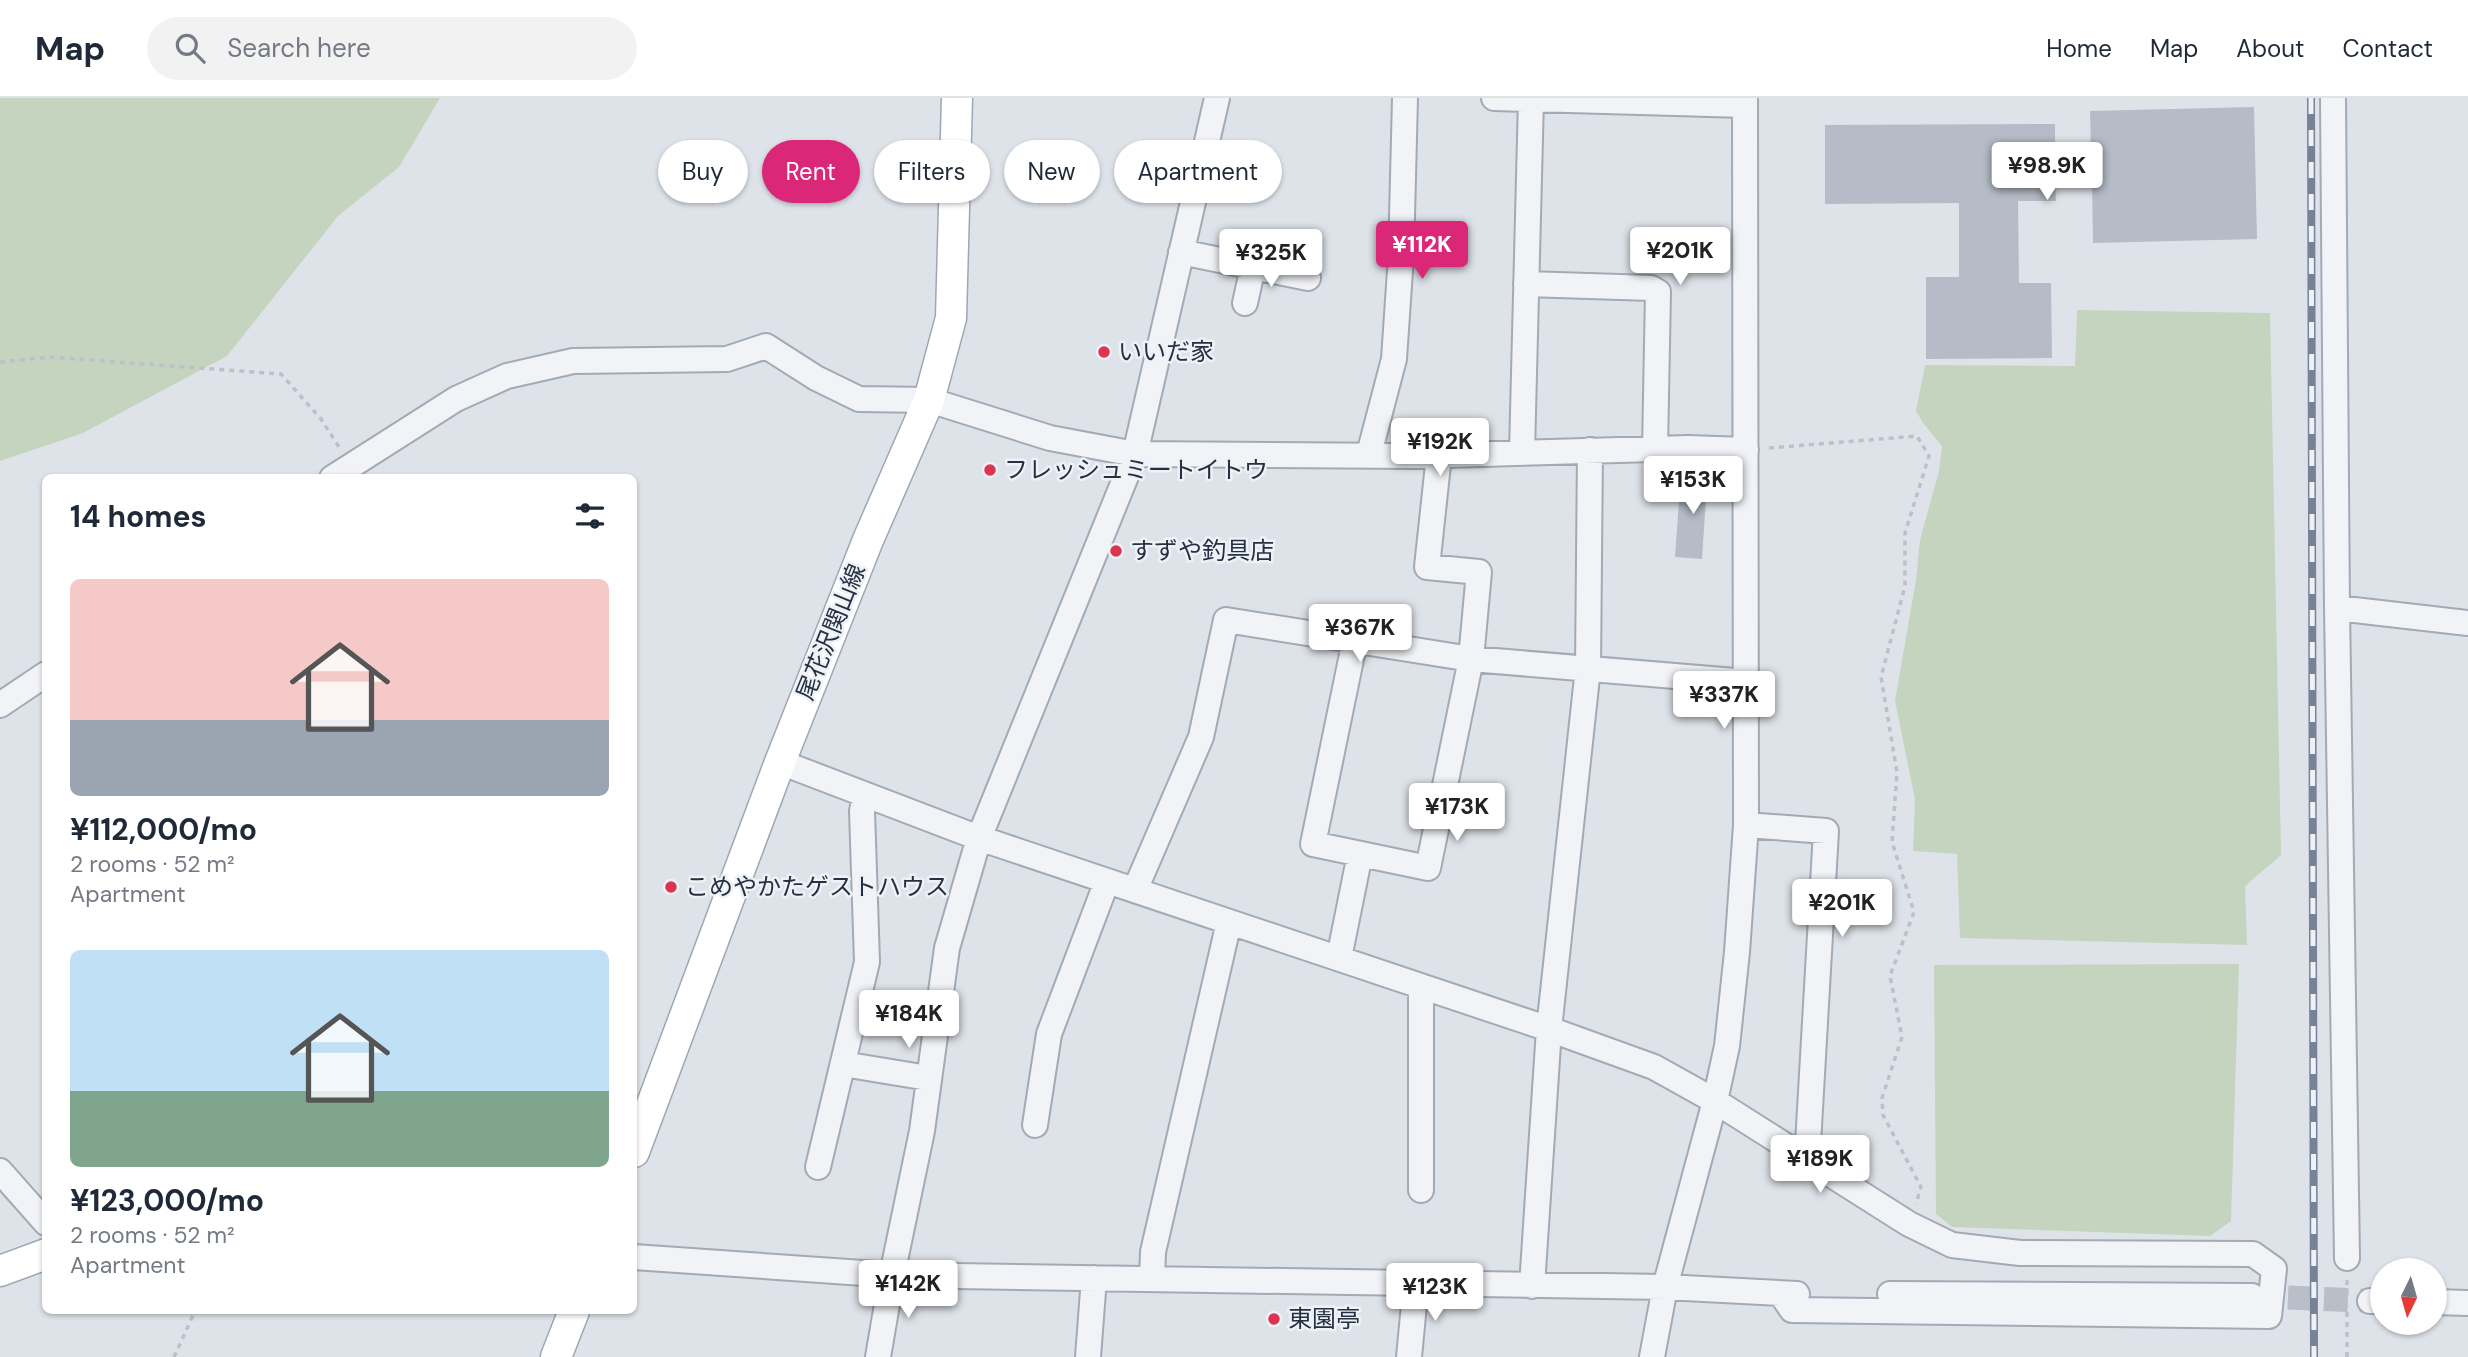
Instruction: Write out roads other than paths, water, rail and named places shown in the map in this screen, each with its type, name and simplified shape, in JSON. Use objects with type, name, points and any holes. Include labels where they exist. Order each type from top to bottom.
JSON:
[{"type":"main road","name":"尾花沢関山線","points":[[637,1145],[780,762],[868,540],[929,400],[951,318],[957,98]]},
{"type":"main road","points":[[0,1272],[42,1256]]},
{"type":"main road","points":[[556,1357],[573,1314]]},
{"type":"street","points":[[878,1357],[922,1131],[947,948],[979,838],[1135,454],[1217,98]]},
{"type":"street","points":[[1369,454],[1394,359],[1401,256],[1405,98]]},
{"type":"street","points":[[1494,98],[1745,102],[1746,825],[1736,965],[1727,1046],[1665,1287],[1652,1357]]},
{"type":"street","points":[[2333,98],[2337,608],[2347,1258]]},
{"type":"street","points":[[1522,453],[1531,99]]},
{"type":"street","points":[[1181,252],[1308,278]]},
{"type":"street","points":[[1245,303],[1253,267]]},
{"type":"street","points":[[1526,284],[1651,288],[1658,292],[1655,449]]},
{"type":"street","points":[[342,471],[456,400],[507,376],[573,361],[727,359],[766,346],[816,378],[859,399],[929,400],[1050,438],[1135,454],[1439,455],[1590,450],[1746,450]]},
{"type":"street","points":[[1532,1286],[1541,1116],[1588,668],[1590,450]]},
{"type":"street","points":[[1355,640],[1313,844],[1428,868],[1471,659],[1479,572],[1427,567],[1439,455]]},
{"type":"street","points":[[2337,608],[2468,623]]},
{"type":"street","points":[[1136,890],[1201,737],[1226,620],[1471,659],[1747,682]]},
{"type":"street","points":[[0,705],[42,677]]},
{"type":"street","points":[[780,762],[979,838],[1549,1029],[1654,1067],[1715,1101],[1909,1224],[1952,1245],[2020,1253],[2253,1254],[2274,1269],[2269,1316],[1792,1310],[1781,1294]]},
{"type":"street","points":[[818,1167],[867,962],[862,811],[865,796]]},
{"type":"street","points":[[1746,825],[1826,831],[1807,1161]]},
{"type":"street","points":[[1339,958],[1360,854]]},
{"type":"street","points":[[1035,1125],[1049,1034],[1107,880]]},
{"type":"street","points":[[1152,1279],[1153,1252],[1229,922]]},
{"type":"street","points":[[1421,986],[1421,1190]]},
{"type":"street","points":[[843,1064],[928,1078]]},
{"type":"street","points":[[0,1171],[42,1218]]},
{"type":"street","points":[[637,1257],[892,1275],[1665,1287],[1781,1294],[2252,1296]]},
{"type":"street","points":[[1088,1357],[1094,1278]]},
{"type":"street","points":[[1409,1357],[1416,1284]]},
{"type":"street","points":[[2447,1303],[2468,1303]]},
{"type":"tunnel","points":[[2252,1296],[2370,1301]]},
{"type":"railway","points":[[2311,98],[2314,1357]]},
{"type":"place","name":"いいだ家","points":[[1104,352]]},
{"type":"place","name":"フレッシュミートイトウ","points":[[990,470]]},
{"type":"place","name":"すずや釣具店","points":[[1116,551]]},
{"type":"place","name":"こめやかたゲストハウス","points":[[671,887]]},
{"type":"place","name":"東園亭","points":[[1274,1319]]}]
